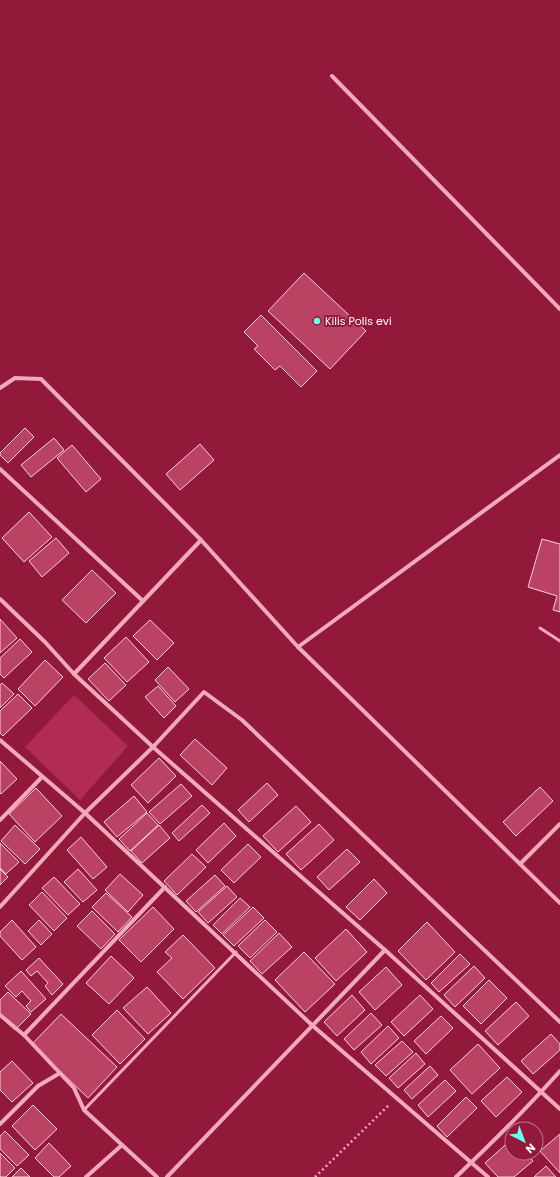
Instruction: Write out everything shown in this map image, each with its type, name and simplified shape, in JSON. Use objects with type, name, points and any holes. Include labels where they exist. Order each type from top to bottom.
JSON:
[{"type":"street","points":[[332,76],[560,308]]},
{"type":"street","points":[[0,388],[15,378],[41,379],[201,540],[298,647],[560,903]]},
{"type":"street","points":[[298,647],[560,455]]},
{"type":"street","points":[[0,469],[143,601]]},
{"type":"street","points":[[74,674],[201,540]]},
{"type":"street","points":[[0,599],[45,642],[74,674],[152,746],[385,950],[560,1109]]},
{"type":"street","points":[[0,907],[85,813],[204,692],[242,720],[560,1022]]},
{"type":"street","points":[[0,740],[85,813],[236,952],[313,1026],[488,1177]]},
{"type":"street","points":[[0,820],[42,777]]},
{"type":"street","points":[[520,864],[560,824]]},
{"type":"street","points":[[24,1035],[165,888]]},
{"type":"street","points":[[167,1177],[385,950]]},
{"type":"street","points":[[0,1015],[24,1035],[74,1088],[84,1110],[157,1177]]},
{"type":"street","points":[[456,1177],[541,1092],[560,1070]]},
{"type":"street","points":[[0,1124],[38,1086],[60,1073]]},
{"type":"street","points":[[86,1177],[122,1145]]},
{"type":"lane","points":[[540,628],[560,641]]},
{"type":"lane","points":[[84,1110],[236,952]]},
{"type":"path","points":[[315,1177],[396,1098]]},
{"type":"shaded area","points":[[74,695],[128,746],[80,800],[25,747]]},
{"type":"building","name":"Kilis Polis evi","points":[[304,273],[366,331],[330,369],[268,311]]},
{"type":"building","points":[[261,315],[317,371],[301,387],[280,366],[275,370],[254,349],[258,346],[244,332]]},
{"type":"building","points":[[25,428],[34,437],[8,463],[0,455],[0,453]]},
{"type":"building","points":[[54,438],[64,450],[31,477],[21,465]]},
{"type":"building","points":[[200,444],[214,460],[180,490],[166,474]]},
{"type":"building","points":[[72,445],[101,479],[86,492],[57,458]]},
{"type":"building","points":[[29,512],[52,537],[24,562],[2,538]]},
{"type":"building","points":[[56,538],[69,553],[42,577],[29,561]]},
{"type":"building","points":[[542,539],[560,544],[560,612],[553,610],[557,596],[528,587]]},
{"type":"building","points":[[92,570],[116,593],[86,623],[62,600]]},
{"type":"building","points":[[0,619],[17,638],[0,653]]},
{"type":"building","points":[[150,620],[174,643],[157,660],[133,636]]},
{"type":"building","points":[[126,637],[149,662],[127,682],[104,658]]},
{"type":"building","points":[[20,639],[32,652],[4,678],[0,674],[0,658]]},
{"type":"building","points":[[45,660],[63,677],[35,706],[18,689]]},
{"type":"building","points":[[105,663],[126,685],[109,701],[88,679]]},
{"type":"building","points":[[168,667],[189,689],[175,702],[155,680]]},
{"type":"building","points":[[2,683],[14,694],[0,708],[0,685]]},
{"type":"building","points":[[158,686],[176,706],[164,718],[145,697]]},
{"type":"building","points":[[18,694],[32,708],[3,736],[0,733],[0,711]]},
{"type":"building","points":[[195,739],[227,768],[212,785],[180,755]]},
{"type":"building","points":[[159,758],[176,776],[148,803],[131,785]]},
{"type":"building","points":[[0,761],[17,779],[1,794],[0,793]]},
{"type":"building","points":[[267,783],[278,795],[249,822],[238,810]]},
{"type":"building","points":[[181,784],[192,796],[160,824],[149,812]]},
{"type":"building","points":[[540,787],[553,801],[516,836],[503,822]]},
{"type":"building","points":[[36,788],[62,816],[35,842],[9,814]]},
{"type":"building","points":[[134,796],[147,812],[117,837],[104,822]]},
{"type":"building","points":[[202,805],[210,813],[179,841],[172,833]]},
{"type":"building","points":[[296,806],[311,822],[278,852],[263,836]]},
{"type":"building","points":[[147,813],[158,825],[130,851],[119,839]]},
{"type":"building","points":[[224,823],[236,836],[208,863],[196,850]]},
{"type":"building","points":[[319,824],[334,840],[301,870],[286,854]]},
{"type":"building","points":[[15,825],[40,849],[25,864],[1,841]]},
{"type":"building","points":[[159,825],[170,838],[142,863],[131,851]]},
{"type":"building","points":[[81,837],[107,867],[93,879],[67,850]]},
{"type":"building","points":[[0,843],[19,862],[6,874],[0,868]]},
{"type":"building","points":[[248,844],[261,857],[234,883],[221,870]]},
{"type":"building","points":[[347,849],[360,862],[329,890],[317,877]]},
{"type":"building","points":[[192,854],[206,867],[177,895],[164,881]]},
{"type":"building","points":[[0,869],[8,877],[0,885]]},
{"type":"building","points":[[78,869],[97,890],[83,902],[64,882]]},
{"type":"building","points":[[120,874],[143,895],[128,912],[105,890]]},
{"type":"building","points":[[215,875],[225,886],[196,912],[186,901]]},
{"type":"building","points":[[54,877],[80,904],[68,915],[42,888]]},
{"type":"building","points":[[374,879],[387,893],[360,920],[346,907]]},
{"type":"building","points":[[227,886],[237,897],[208,923],[198,912]]},
{"type":"building","points":[[42,892],[67,918],[54,931],[29,905]]},
{"type":"building","points":[[106,893],[132,917],[118,932],[92,907]]},
{"type":"building","points":[[240,898],[250,907],[222,934],[213,925]]},
{"type":"building","points":[[153,907],[174,929],[141,962],[119,940]]},
{"type":"building","points":[[253,907],[264,918],[234,946],[223,935]]},
{"type":"building","points":[[92,911],[115,934],[101,949],[77,926]]},
{"type":"building","points":[[12,920],[36,947],[22,960],[0,936],[0,932]]},
{"type":"building","points":[[39,920],[52,934],[41,945],[28,931]]},
{"type":"building","points":[[265,920],[277,932],[250,958],[238,946]]},
{"type":"building","points":[[427,922],[455,952],[426,980],[398,951]]},
{"type":"building","points":[[346,929],[367,952],[336,981],[315,958]]},
{"type":"building","points":[[279,933],[292,947],[262,974],[250,961]]},
{"type":"building","points":[[183,935],[215,968],[183,999],[157,972],[172,958],[165,952]]},
{"type":"building","points":[[304,952],[335,984],[305,1012],[275,980]]},
{"type":"building","points":[[460,954],[470,964],[439,992],[431,983]]},
{"type":"building","points":[[111,956],[134,978],[109,1004],[86,983]]},
{"type":"building","points":[[39,958],[63,984],[52,995],[45,986],[48,983],[37,971],[31,976],[26,970]]},
{"type":"building","points":[[474,966],[485,978],[455,1007],[444,995]]},
{"type":"building","points":[[386,967],[402,985],[375,1010],[359,992]]},
{"type":"building","points":[[21,971],[46,999],[31,1012],[26,1006],[31,1001],[22,991],[16,997],[5,986]]},
{"type":"building","points":[[489,980],[507,998],[481,1024],[463,1006]]},
{"type":"building","points":[[147,987],[171,1013],[148,1034],[123,1008]]},
{"type":"building","points":[[8,992],[31,1014],[15,1030],[0,1016],[0,1000]]},
{"type":"building","points":[[352,995],[365,1010],[337,1036],[324,1022]]},
{"type":"building","points":[[420,995],[433,1009],[404,1036],[391,1022]]},
{"type":"building","points":[[516,1002],[529,1016],[498,1045],[485,1031]]},
{"type":"building","points":[[117,1010],[145,1039],[120,1064],[92,1035]]},
{"type":"building","points":[[371,1013],[382,1025],[354,1050],[344,1039]]},
{"type":"building","points":[[61,1014],[117,1067],[88,1098],[32,1044]]},
{"type":"building","points":[[441,1016],[453,1028],[426,1054],[414,1041]]},
{"type":"building","points":[[388,1026],[399,1038],[371,1064],[361,1052]]},
{"type":"building","points":[[551,1034],[560,1044],[560,1050],[533,1074],[521,1061]]},
{"type":"building","points":[[402,1041],[413,1052],[386,1076],[375,1065]]},
{"type":"building","points":[[478,1044],[500,1068],[472,1094],[450,1070]]},
{"type":"building","points":[[416,1053],[425,1064],[398,1088],[389,1078]]},
{"type":"building","points":[[12,1061],[33,1083],[12,1102],[0,1090],[0,1072]]},
{"type":"building","points":[[430,1066],[438,1075],[412,1099],[404,1090]]},
{"type":"building","points":[[507,1077],[522,1092],[496,1117],[481,1101]]},
{"type":"building","points":[[445,1080],[456,1091],[428,1117],[418,1105]]},
{"type":"building","points":[[466,1097],[477,1108],[447,1137],[437,1126]]},
{"type":"building","points":[[33,1105],[57,1129],[35,1150],[12,1126]]},
{"type":"building","points":[[5,1131],[29,1155],[17,1166],[0,1149],[0,1136]]},
{"type":"building","points":[[560,1134],[560,1173],[544,1155],[544,1148]]},
{"type":"building","points":[[49,1143],[71,1166],[59,1177],[54,1177],[35,1158]]},
{"type":"building","points":[[504,1146],[504,1161],[533,1161],[514,1177],[498,1177],[485,1163]]},
{"type":"building","points":[[0,1153],[15,1168],[6,1177],[0,1176]]},
{"type":"building","points":[[546,1166],[556,1177],[534,1177]]},
{"type":"building","points":[[21,1168],[30,1177],[12,1177]]},
{"type":"place","name":"Kilis Polis evi","points":[[317,321]]}]
